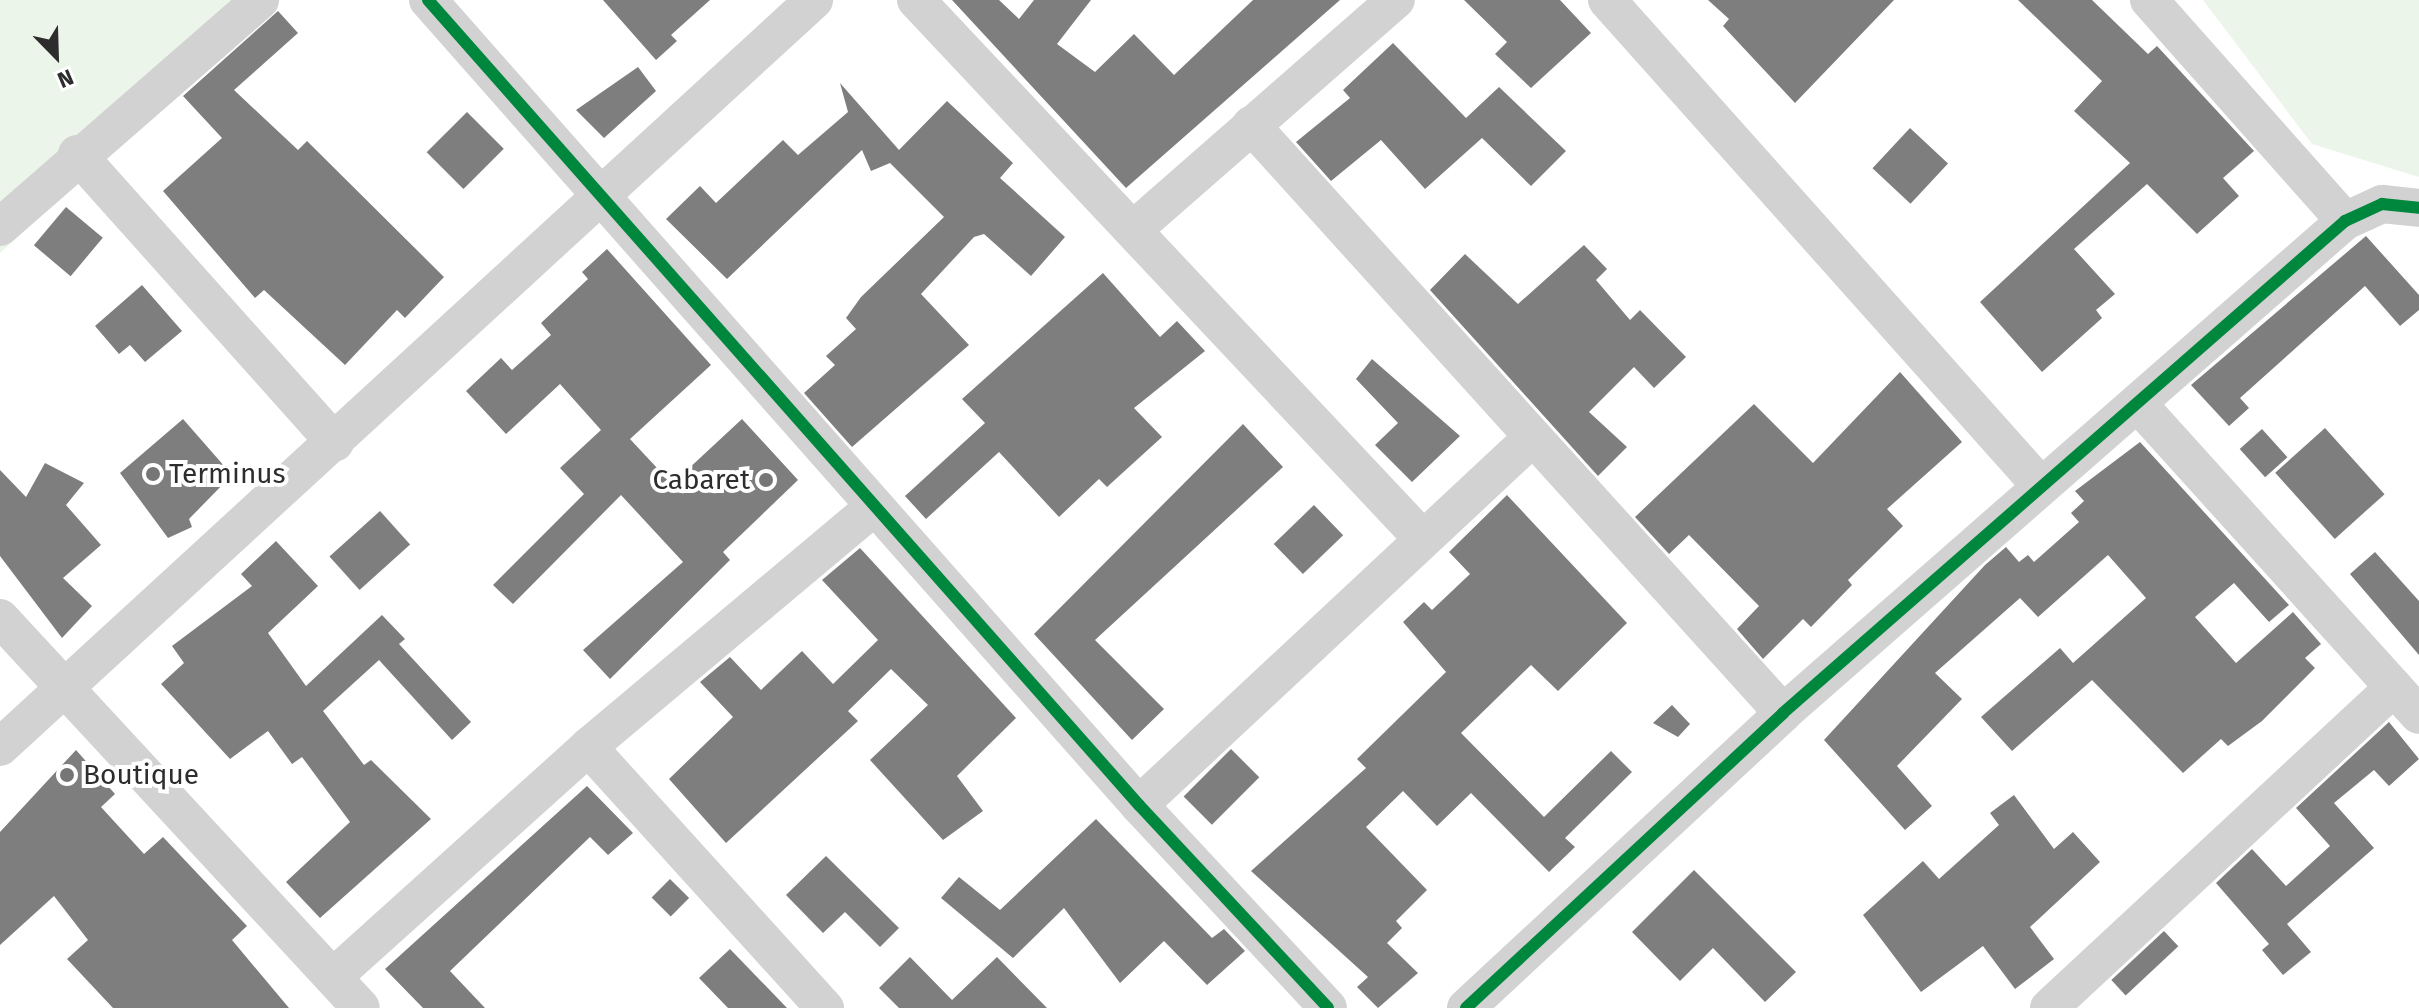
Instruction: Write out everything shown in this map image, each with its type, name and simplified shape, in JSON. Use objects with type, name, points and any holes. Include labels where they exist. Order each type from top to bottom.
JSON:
[{"type":"street","points":[[0,227],[77,154],[260,0]]},
{"type":"street","points":[[428,0],[601,192],[874,507],[1139,805],[1328,1008]]},
{"type":"street","points":[[0,747],[335,443],[601,192],[814,0]]},
{"type":"street","points":[[916,0],[1421,537]]},
{"type":"street","points":[[1134,229],[1396,0]]},
{"type":"street","points":[[1607,0],[2040,485]]},
{"type":"street","points":[[2149,0],[2345,221]]},
{"type":"street","points":[[1251,125],[1531,439],[1783,713]]},
{"type":"street","points":[[77,154],[335,443]]},
{"type":"street","points":[[1466,1008],[1783,713],[2345,221],[2382,204],[2419,208]]},
{"type":"street","points":[[2138,404],[2419,715]]},
{"type":"street","points":[[1139,805],[1421,537],[1531,439]]},
{"type":"street","points":[[333,977],[588,747],[874,507]]},
{"type":"street","points":[[0,618],[361,1008]]},
{"type":"street","points":[[2049,1008],[2394,687]]},
{"type":"street","points":[[588,747],[825,1008]]},
{"type":"shaded area","points":[[0,0],[280,0],[0,253]]},
{"type":"shaded area","points":[[2203,0],[2419,0],[2419,177],[2312,144]]},
{"type":"building","points":[[603,0],[710,0],[671,35],[677,41],[656,60]]},
{"type":"building","points":[[952,0],[999,0],[1019,19],[1034,0],[1091,0],[1057,44],[1095,72],[1134,34],[1174,75],[1253,0],[1340,0],[1126,188]]},
{"type":"building","points":[[1464,0],[1560,0],[1591,33],[1531,88],[1495,54],[1507,42]]},
{"type":"building","points":[[1708,0],[1894,0],[1795,103],[1723,26],[1729,19]]},
{"type":"building","points":[[2018,0],[2092,0],[2148,54],[2157,46],[2254,151],[2223,178],[2239,196],[2197,234],[2147,184],[2074,249],[2115,294],[2096,310],[2102,318],[2042,372],[1980,302],[2130,163],[2074,111],[2102,81]]},
{"type":"building","points":[[278,11],[298,33],[234,90],[298,150],[307,141],[444,277],[405,318],[397,310],[345,365],[264,290],[255,298],[163,191],[222,138],[183,96]]},
{"type":"building","points":[[1393,43],[1466,118],[1499,87],[1566,151],[1531,186],[1482,138],[1425,189],[1381,140],[1331,181],[1296,142],[1350,98],[1343,90]]},
{"type":"building","points":[[638,67],[656,91],[604,138],[576,110]]},
{"type":"building","points":[[840,83],[899,150],[947,101],[1013,163],[1000,178],[1065,237],[1031,276],[984,234],[974,237],[921,294],[969,345],[852,447],[804,393],[835,365],[826,356],[856,329],[846,318],[861,297],[944,217],[890,163],[871,171],[862,150],[727,279],[666,219],[700,186],[716,203],[783,140],[798,155],[848,112]]},
{"type":"building","points":[[467,112],[504,149],[463,189],[427,152]]},
{"type":"building","points":[[1910,128],[1948,163],[1911,204],[1872,168]]},
{"type":"building","points":[[66,207],[103,238],[71,276],[34,245]]},
{"type":"building","points":[[2366,236],[2419,295],[2419,310],[2400,326],[2365,286],[2240,398],[2249,408],[2229,426],[2191,385]]},
{"type":"building","points":[[1584,245],[1607,269],[1596,280],[1630,320],[1640,310],[1686,357],[1654,388],[1634,367],[1589,412],[1627,447],[1598,476],[1430,290],[1465,254],[1518,304]]},
{"type":"building","points":[[607,249],[711,365],[630,439],[672,484],[742,419],[798,480],[723,552],[730,560],[610,679],[583,650],[683,562],[621,495],[513,604],[493,585],[584,494],[560,468],[601,430],[560,384],[506,434],[466,391],[501,358],[512,370],[551,335],[541,323],[588,279],[582,272]]},
{"type":"building","points":[[1103,273],[1160,337],[1177,321],[1205,351],[1134,408],[1162,437],[1107,487],[1099,479],[1059,517],[999,452],[926,519],[905,496],[985,423],[962,399]]},
{"type":"building","points":[[142,285],[182,331],[145,362],[130,345],[119,354],[95,326]]},
{"type":"building","points":[[1372,359],[1460,436],[1412,482],[1375,445],[1398,423],[1356,379]]},
{"type":"building","points":[[1900,372],[1962,442],[1887,509],[1903,526],[1848,580],[1852,585],[1811,627],[1803,619],[1763,659],[1737,629],[1759,606],[1689,535],[1669,554],[1635,517],[1754,404],[1813,463]]},
{"type":"building","points":[[183,419],[232,475],[189,519],[192,527],[168,538],[120,473]]},
{"type":"building","points":[[1243,424],[1283,467],[1095,640],[1164,709],[1132,740],[1034,634]]},
{"type":"building","points":[[2325,428],[2385,494],[2335,539],[2275,473]]},
{"type":"building","points":[[2262,429],[2287,457],[2265,477],[2240,449]]},
{"type":"building","points":[[2140,442],[2289,605],[2269,622],[2234,583],[2195,617],[2236,663],[2293,612],[2321,644],[2305,658],[2315,668],[2262,721],[2228,746],[2221,739],[2183,773],[2092,680],[2012,751],[1981,717],[2060,648],[2073,663],[2146,598],[2108,555],[2038,617],[2020,598],[1935,673],[1962,699],[1897,766],[1932,806],[1905,830],[1824,740],[1985,565],[2006,547],[2019,562],[2028,555],[2034,562],[2079,522],[2071,513],[2084,501],[2075,491]]},
{"type":"building","points":[[45,463],[84,483],[66,505],[101,545],[63,578],[92,606],[62,638],[0,556],[0,470],[26,497]]},
{"type":"building","points":[[1507,495],[1627,623],[1558,691],[1531,665],[1461,733],[1544,817],[1611,751],[1632,772],[1565,838],[1575,847],[1549,872],[1471,793],[1437,826],[1403,791],[1366,827],[1427,890],[1396,921],[1402,928],[1387,943],[1418,973],[1378,1008],[1357,987],[1368,977],[1251,871],[1366,768],[1357,759],[1446,672],[1403,622],[1424,602],[1432,610],[1470,574],[1449,552]]},
{"type":"building","points":[[1314,505],[1343,535],[1303,574],[1274,544]]},
{"type":"building","points":[[380,511],[410,544],[360,590],[329,557]]},
{"type":"building","points":[[276,541],[318,586],[268,633],[306,686],[382,615],[405,639],[399,644],[471,722],[452,740],[379,660],[323,711],[364,765],[371,760],[431,819],[320,918],[286,882],[350,822],[302,757],[292,764],[268,731],[230,759],[161,684],[184,663],[172,646],[252,586],[241,574]]},
{"type":"building","points":[[860,548],[1016,718],[957,776],[983,811],[943,840],[870,760],[928,705],[891,669],[848,711],[858,721],[726,843],[669,779],[733,717],[700,682],[730,657],[761,690],[802,651],[833,684],[878,640],[822,580]]},
{"type":"building","points":[[2375,552],[2419,601],[2419,655],[2350,574]]},
{"type":"building","points":[[1672,705],[1690,724],[1678,737],[1653,723]]},
{"type":"building","points":[[2389,722],[2419,759],[2389,786],[2374,770],[2334,803],[2374,848],[2287,924],[2311,952],[2283,975],[2262,950],[2269,944],[2216,883],[2252,849],[2286,886],[2330,846],[2296,808]]},
{"type":"building","points":[[1231,749],[1259,777],[1212,825],[1184,796]]},
{"type":"building","points":[[76,750],[115,794],[101,807],[144,854],[163,837],[247,926],[232,940],[289,1008],[113,1008],[67,959],[88,940],[54,896],[0,945],[0,832]]},
{"type":"building","points":[[587,786],[633,833],[608,855],[590,837],[450,971],[485,1008],[423,1008],[385,969]]},
{"type":"building","points":[[2014,795],[2054,849],[2073,832],[2100,862],[2030,927],[2054,959],[2015,989],[1983,946],[1921,992],[1863,915],[1923,861],[1939,879],[1999,825],[1990,813]]},
{"type":"building","points":[[1096,819],[1212,938],[1224,929],[1245,951],[1207,985],[1164,941],[1120,983],[1064,908],[1013,958],[941,898],[959,877],[1000,910]]},
{"type":"building","points":[[826,856],[899,928],[880,947],[845,912],[823,933],[786,895]]},
{"type":"building","points":[[1694,870],[1796,972],[1765,1002],[1713,948],[1680,981],[1632,932]]},
{"type":"building","points":[[670,879],[689,898],[671,916],[652,897]]},
{"type":"building","points":[[2164,931],[2178,946],[2126,995],[2111,980]]},
{"type":"building","points":[[730,949],[787,1008],[728,1008],[699,978]]},
{"type":"building","points":[[910,957],[952,1000],[997,957],[1047,1008],[899,1008],[879,988]]},
{"type":"cycle path","points":[[428,0],[1139,805],[1328,1008]]},
{"type":"cycle path","points":[[1466,1008],[1783,713],[2345,221],[2382,204],[2419,208]]},
{"type":"place","name":"Terminus","points":[[153,474]]},
{"type":"place","name":"Cabaret","points":[[766,480]]},
{"type":"place","name":"Boutique","points":[[67,775]]}]
